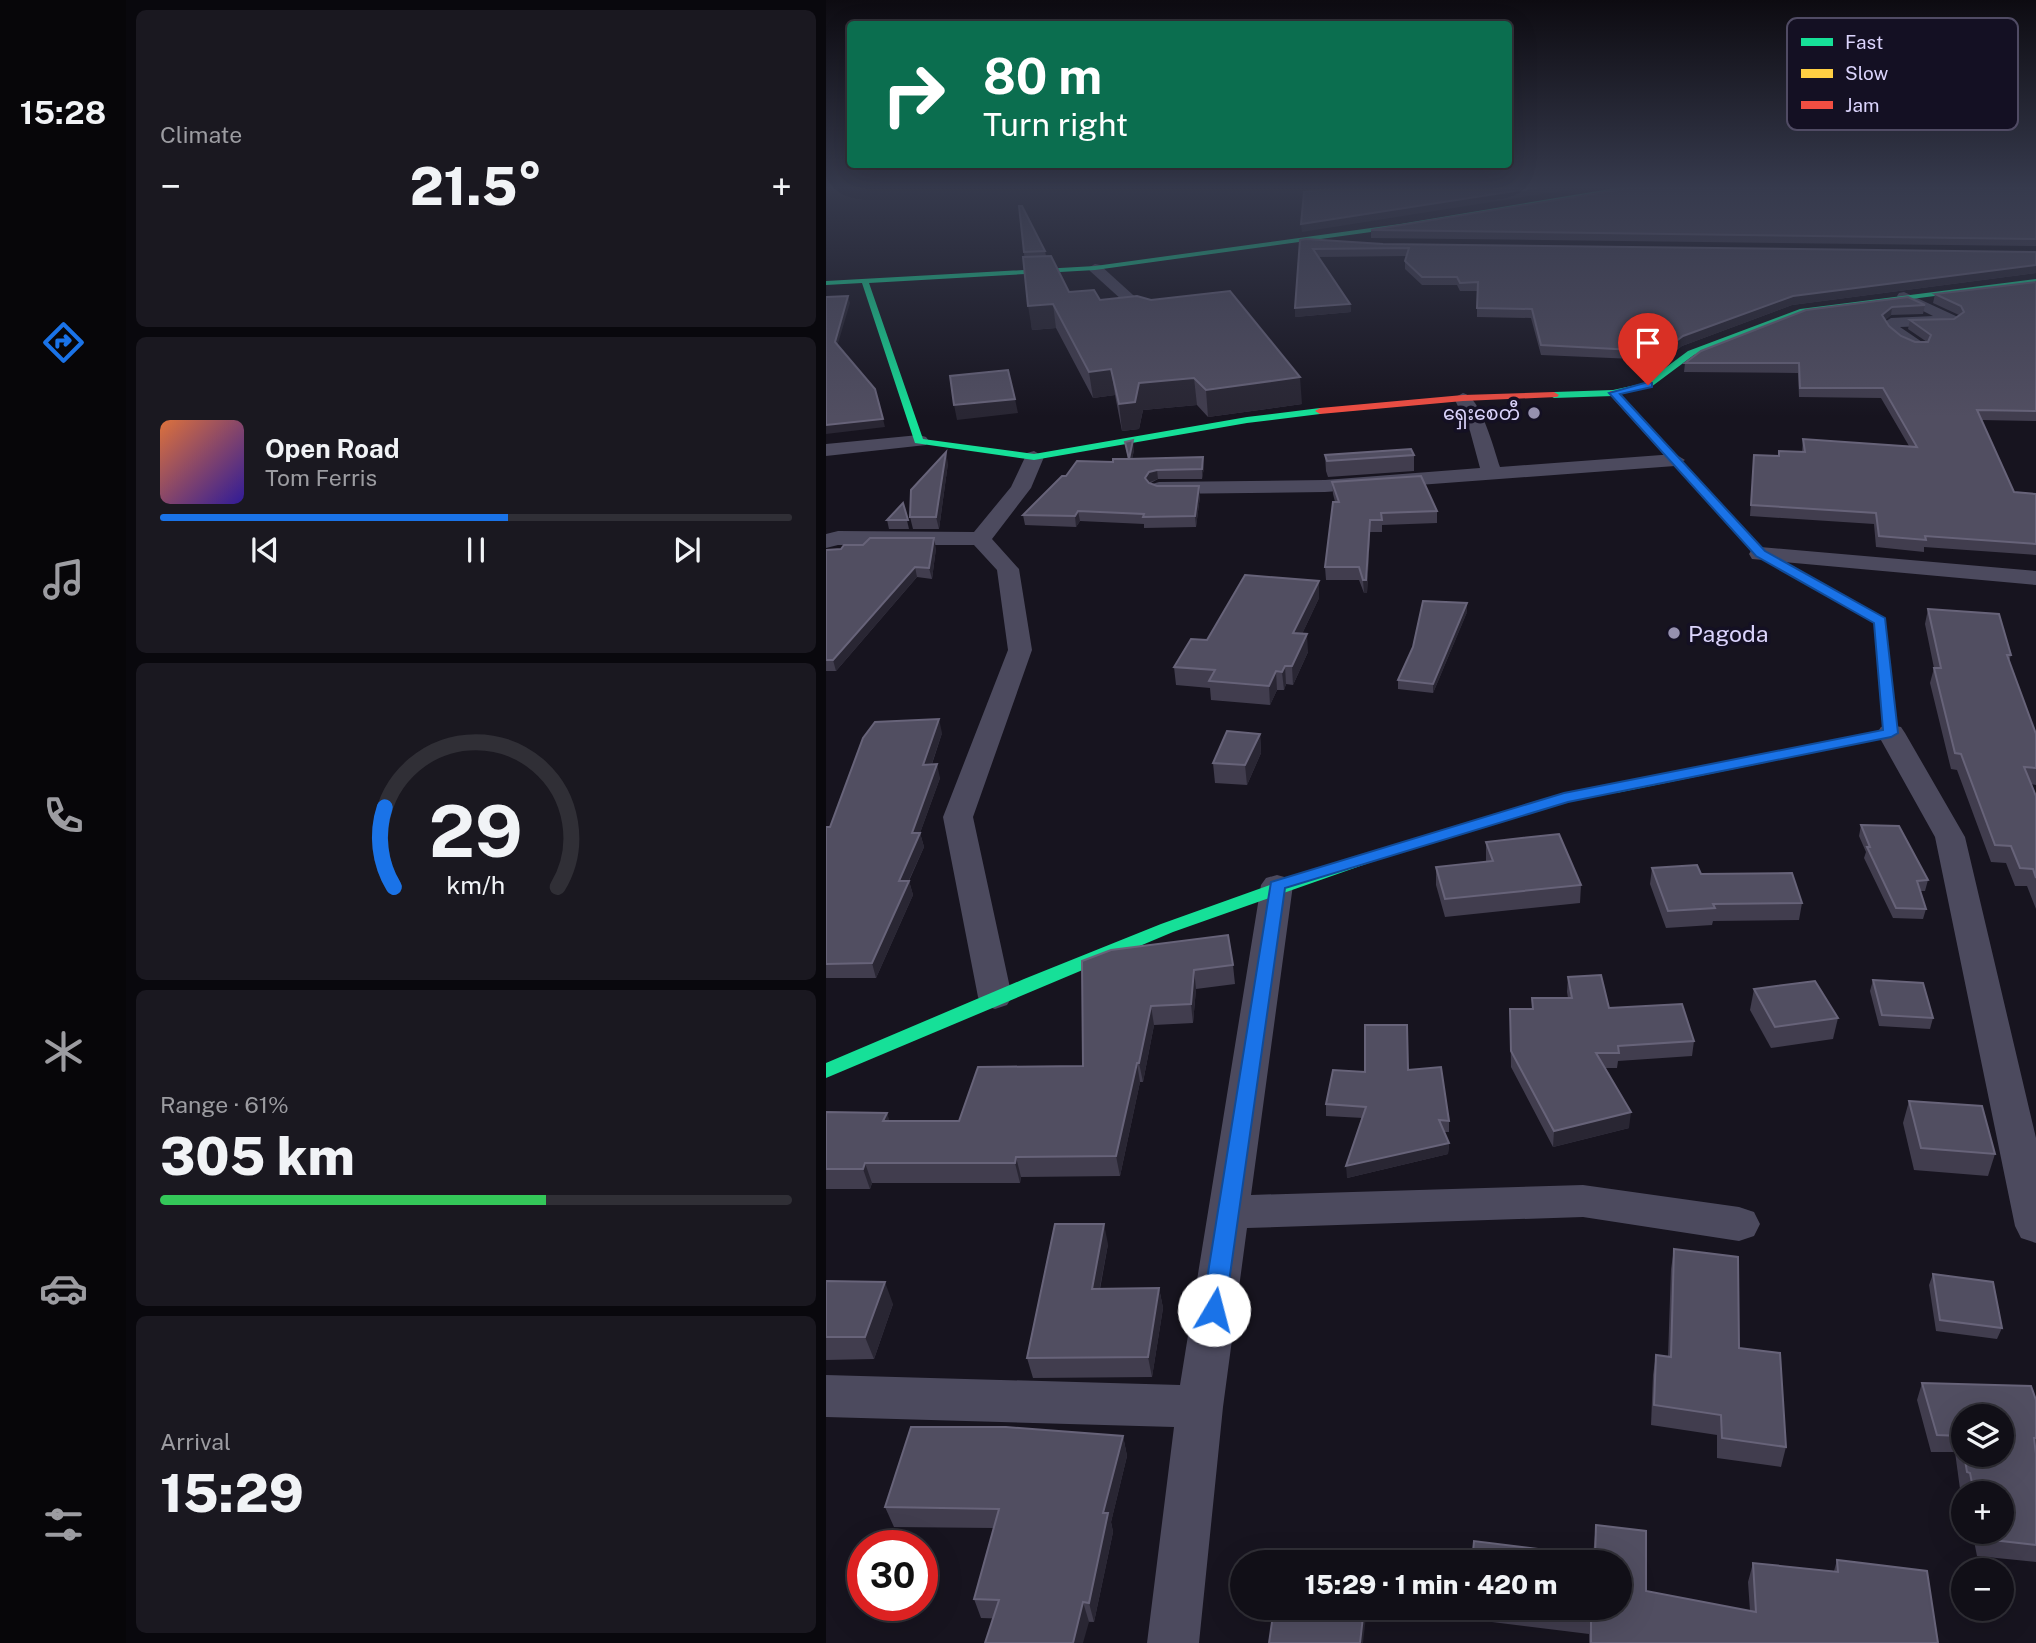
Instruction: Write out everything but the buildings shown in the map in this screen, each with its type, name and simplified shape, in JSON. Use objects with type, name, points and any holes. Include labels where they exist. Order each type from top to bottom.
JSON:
[{"type":"main road","points":[[826,283],[1095,268],[1126,264]]},
{"type":"main road","points":[[865,281],[919,441],[1034,457],[1247,420],[1463,398],[1613,393],[1648,385],[1691,353],[1800,311],[2036,281]]},
{"type":"main road","points":[[826,1071],[995,997],[1277,885],[1564,798],[1891,733],[1880,621],[1760,554],[1613,393]]},
{"type":"street","points":[[1095,268],[1149,317]]},
{"type":"street","points":[[1904,296],[1952,320],[1891,323],[1894,331],[1920,346]]},
{"type":"street","points":[[1463,398],[1479,431],[1492,475]]},
{"type":"street","points":[[826,450],[919,441]]},
{"type":"street","points":[[980,539],[1021,488],[1034,457]]},
{"type":"street","points":[[1158,488],[1325,486],[1675,460]]},
{"type":"street","points":[[826,541],[838,538],[980,539],[1008,569],[1020,650],[958,817],[995,997]]},
{"type":"street","points":[[1760,554],[2036,578]]},
{"type":"street","points":[[1891,733],[1950,837],[2036,1226]]},
{"type":"street","points":[[1173,1643],[1200,1407],[1277,885]]},
{"type":"street","points":[[1228,1212],[1583,1202],[1739,1224]]},
{"type":"street","points":[[826,1396],[1200,1407]]},
{"type":"traffic: fast","points":[[826,283],[1095,268],[1126,264]]},
{"type":"traffic: fast","points":[[865,281],[919,441],[1034,457],[1247,420],[1320,411]]},
{"type":"traffic: fast","points":[[1554,395],[1613,393],[1648,385],[1691,353],[1800,311],[2036,281]]},
{"type":"traffic: fast","points":[[1616,788],[1891,733],[1880,621],[1760,554],[1730,521]]},
{"type":"traffic: fast","points":[[826,1071],[1098,955],[1306,877],[1377,855]]},
{"type":"traffic: slow","points":[[1377,855],[1564,798],[1616,788]]},
{"type":"traffic: jam","points":[[1613,393],[1730,521]]},
{"type":"traffic: jam","points":[[1320,411],[1463,398],[1554,395]]},
{"type":"place","name":"ရှေးစေတီ","points":[[1534,413]]},
{"type":"place","name":"Pagoda","points":[[1674,633]]},
{"type":"route","points":[[1214,1310],[1277,885],[1564,798],[1891,733],[1880,621],[1760,554],[1613,393],[1648,385]]}]
